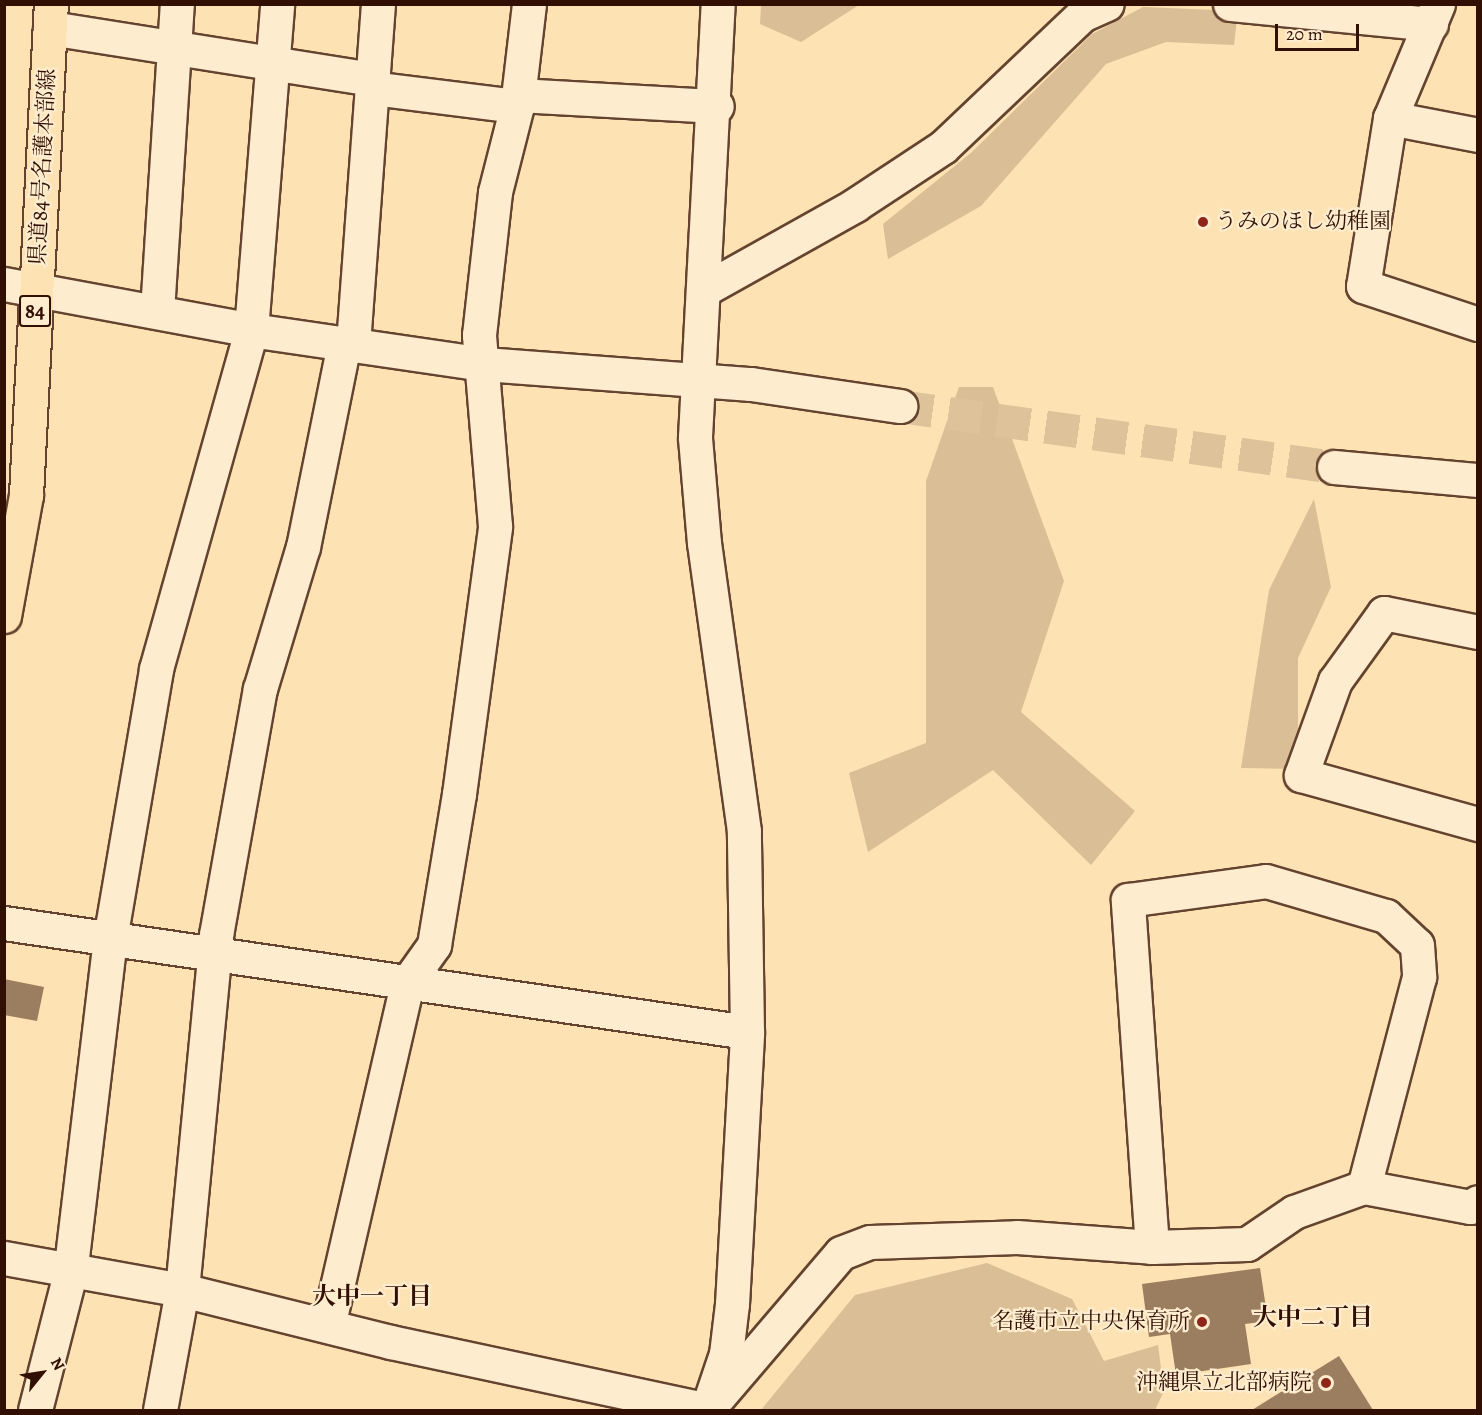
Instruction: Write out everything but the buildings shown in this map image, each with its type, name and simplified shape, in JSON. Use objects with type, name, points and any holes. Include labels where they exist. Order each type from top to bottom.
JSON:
[{"type":"main road","name":"県道84号名護本部線","points":[[4,616],[26,495],[20,287],[50,16]]},
{"type":"street","points":[[157,312],[177,4]]},
{"type":"street","points":[[35,1410],[70,1274],[110,939],[156,669],[251,330],[277,4]]},
{"type":"street","points":[[160,1410],[182,1290],[216,955],[260,689],[303,547],[349,343],[378,4]]},
{"type":"street","points":[[328,1326],[407,983],[434,945],[495,526],[484,364],[479,335],[495,192],[517,101],[529,4]]},
{"type":"street","points":[[707,1410],[726,1354],[732,1304],[747,1032],[744,831],[704,543],[695,437],[717,106],[718,4]]},
{"type":"street","points":[[705,289],[855,205],[943,147],[1082,15],[1107,4]]},
{"type":"street","points":[[1230,4],[1435,14],[1390,118],[1363,286],[1478,324]]},
{"type":"street","points":[[50,16],[174,43],[273,60],[372,83],[517,101],[717,106]]},
{"type":"street","points":[[1390,118],[1478,135]]},
{"type":"street","points":[[20,287],[251,330],[484,364],[698,383],[751,384],[900,406]]},
{"type":"street","points":[[1334,467],[1478,480]]},
{"type":"street","points":[[1478,632],[1384,613],[1335,681],[1301,775],[1478,824]]},
{"type":"street","points":[[1152,1247],[1128,900],[1266,881],[1386,916],[1417,945],[1419,977],[1364,1187]]},
{"type":"street","points":[[4,922],[747,1032]]},
{"type":"street","points":[[707,1410],[841,1252],[870,1242],[1017,1237],[1152,1247],[1247,1244],[1294,1212],[1364,1187],[1470,1207],[1478,1202]]},
{"type":"street","points":[[4,1258],[70,1274],[182,1290],[328,1326],[707,1410]]},
{"type":"shaded area","points":[[761,4],[859,5],[801,42],[760,24]]},
{"type":"shaded area","points":[[1143,7],[1238,11],[1234,45],[1166,42],[1106,64],[981,206],[888,259],[883,224],[972,152],[1092,34]]},
{"type":"shaded area","points":[[959,387],[993,387],[1064,581],[1021,712],[1135,811],[1091,865],[993,770],[868,852],[849,773],[926,743],[926,481]]},
{"type":"shaded area","points":[[1314,499],[1331,587],[1298,658],[1298,769],[1241,768],[1269,590]]},
{"type":"shaded area","points":[[987,1263],[1072,1299],[1104,1361],[1158,1345],[1164,1391],[1155,1410],[761,1410],[855,1295]]},
{"type":"tunnel","points":[[900,406],[1334,467]]},
{"type":"place","name":"うみのほし幼稚園","points":[[1203,222]]},
{"type":"place","name":"名護市立中央保育所","points":[[1202,1322]]},
{"type":"place","name":"沖縄県立北部病院","points":[[1326,1383]]},
{"type":"district","name":"大中一丁目","points":[[372,1297]]},
{"type":"district","name":"大中二丁目","points":[[1313,1318]]}]
